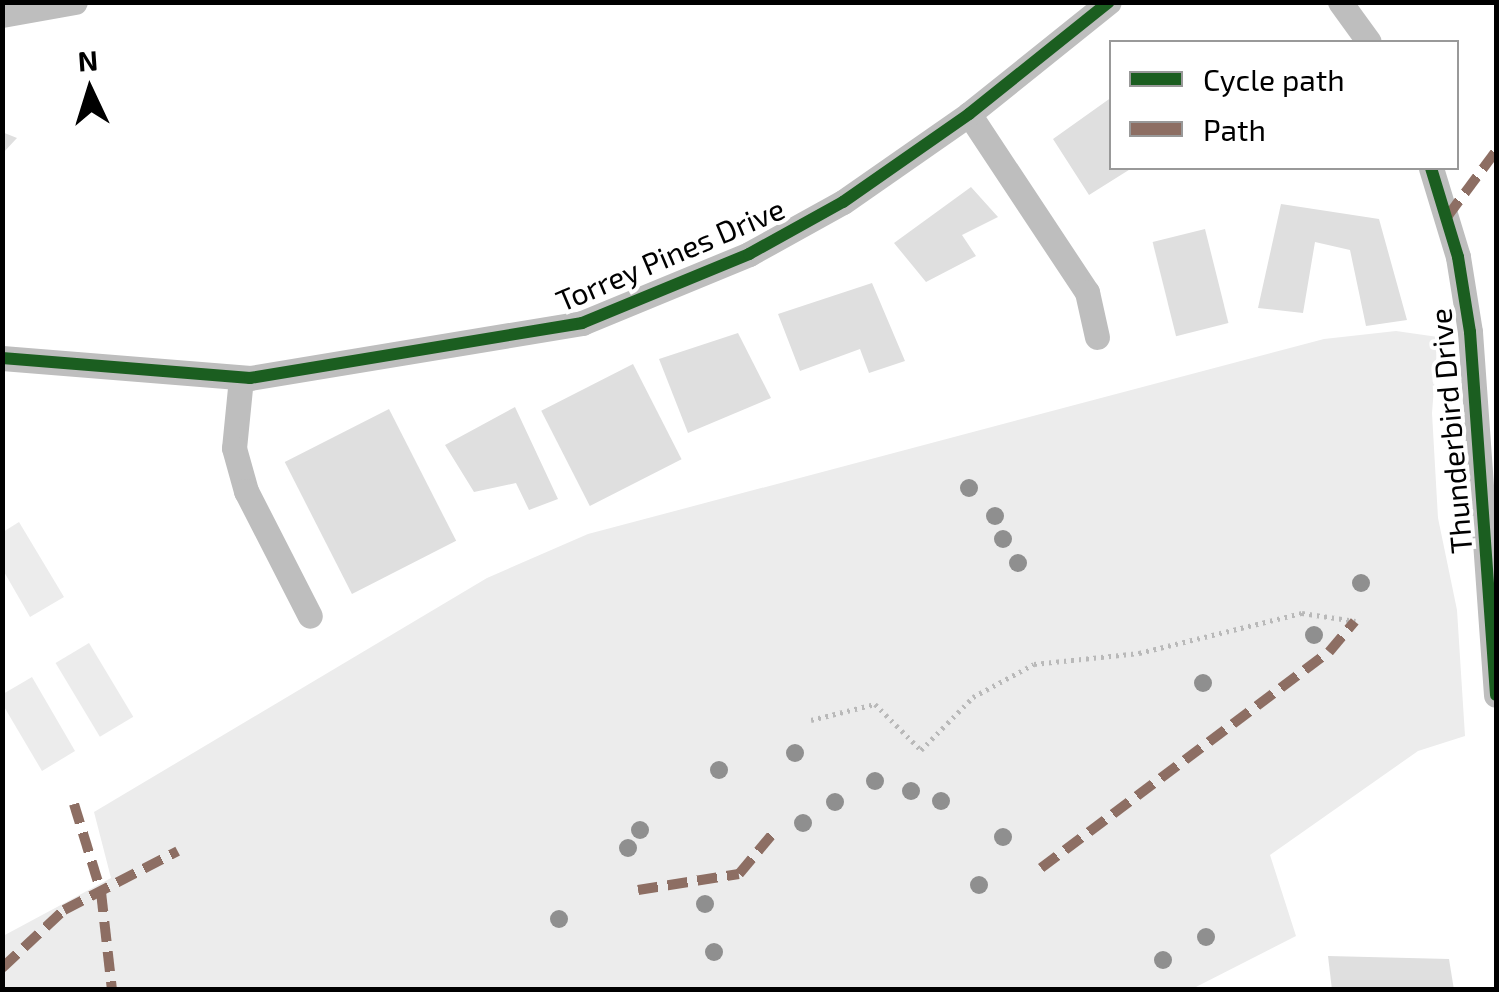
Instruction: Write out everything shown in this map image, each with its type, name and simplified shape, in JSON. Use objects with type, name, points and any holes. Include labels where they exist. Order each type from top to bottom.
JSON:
[{"type":"street","points":[[2,15],[76,2]]},
{"type":"street","name":"Torrey Pines Drive","points":[[2,358],[241,378],[294,375],[582,323],[806,225],[969,114],[1109,2]]},
{"type":"street","points":[[1340,2],[1367,40]]},
{"type":"street","points":[[969,114],[1087,292],[1097,337]]},
{"type":"street","name":"Thunderbird Drive","points":[[1432,170],[1458,257],[1470,332],[1496,695]]},
{"type":"street","points":[[241,378],[234,448],[246,490],[310,616]]},
{"type":"path","points":[[811,720],[875,704],[921,750],[973,697],[1034,664],[1140,653],[1302,613],[1356,621]]},
{"type":"shaded area","points":[[1396,331],[1438,337],[1432,413],[1438,518],[1457,610],[1465,736],[1418,751],[1270,855],[1296,936],[1192,989],[3,989],[3,936],[111,878],[94,812],[487,578],[588,534],[1324,339]]},
{"type":"shaded area","points":[[19,522],[64,597],[30,617],[3,570],[3,532]]},
{"type":"shaded area","points":[[89,643],[133,717],[100,737],[56,663]]},
{"type":"shaded area","points":[[32,677],[75,751],[42,771],[3,705],[3,694]]},
{"type":"building","points":[[1109,99],[1109,170],[1129,170],[1089,195],[1053,139]]},
{"type":"building","points":[[2,132],[17,138],[2,154]]},
{"type":"building","points":[[971,187],[998,217],[962,235],[976,256],[926,282],[894,243]]},
{"type":"building","points":[[1281,204],[1379,219],[1407,320],[1366,326],[1350,250],[1315,242],[1303,313],[1258,308]]},
{"type":"building","points":[[1205,229],[1228,323],[1176,336],[1153,242]]},
{"type":"building","points":[[872,283],[905,361],[869,373],[860,349],[800,371],[778,314]]},
{"type":"building","points":[[738,333],[771,398],[688,433],[659,359]]},
{"type":"building","points":[[633,364],[682,459],[590,506],[541,411]]},
{"type":"building","points":[[515,407],[558,499],[529,510],[516,483],[474,492],[445,445]]},
{"type":"building","points":[[389,409],[456,541],[352,594],[285,462]]},
{"type":"building","points":[[1328,956],[1449,959],[1454,990],[1332,990]]},
{"type":"marked path","points":[[1447,217],[1496,151]]},
{"type":"marked path","points":[[1041,868],[1329,652],[1355,621]]},
{"type":"marked path","points":[[74,804],[101,892],[112,990]]},
{"type":"marked path","points":[[638,890],[739,874],[775,831]]},
{"type":"marked path","points":[[2,968],[64,910],[178,851]]},
{"type":"cycle path","points":[[2,358],[250,378],[582,323],[749,254],[843,202],[969,114],[1109,2]]},
{"type":"cycle path","points":[[1432,170],[1458,257],[1470,332],[1496,695]]}]
